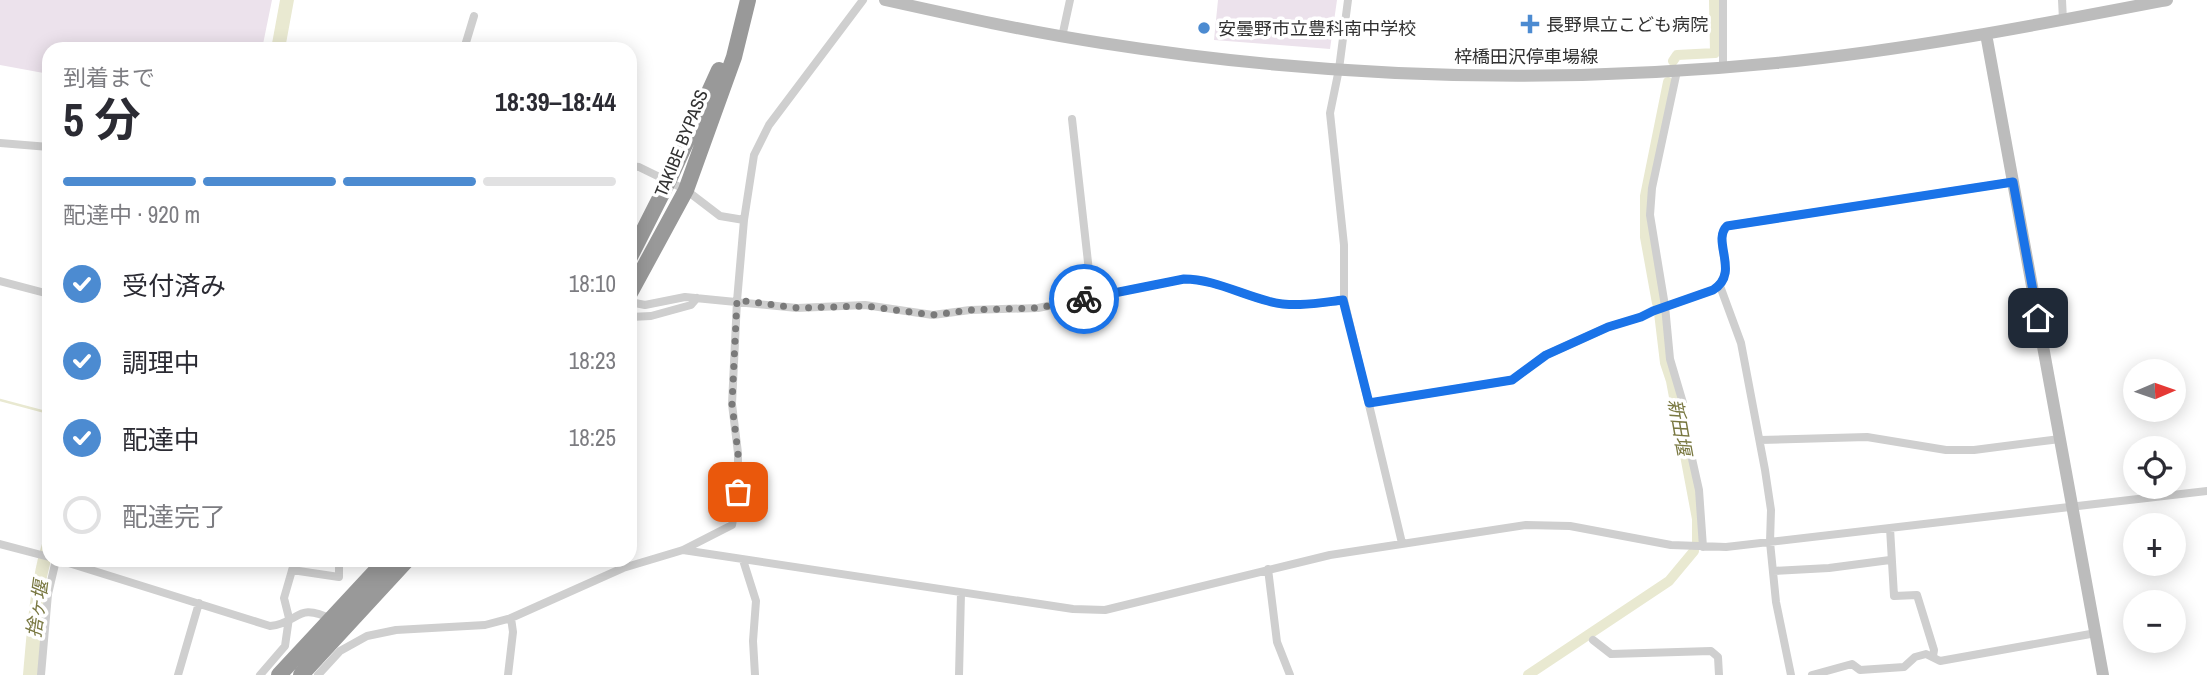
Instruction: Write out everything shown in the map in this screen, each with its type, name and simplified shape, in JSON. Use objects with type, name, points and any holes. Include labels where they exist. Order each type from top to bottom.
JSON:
[{"type":"highway","name":"TAKIBE BYPASS","points":[[637,243],[713,86],[746,0]]},
{"type":"highway","name":"TAKIBE BYPASS","points":[[637,280],[686,190],[734,57],[746,0]]},
{"type":"highway","points":[[279,675],[351,629],[382,567]]},
{"type":"highway","points":[[301,675],[351,629],[401,567]]},
{"type":"main road","name":"梓橋田沢停車場線","points":[[885,0],[1062,37],[1211,58],[1339,69],[1496,75],[1678,71],[1853,55],[1986,34],[2167,0]]},
{"type":"main road","points":[[1986,34],[2103,675]]},
{"type":"street","points":[[637,564],[683,550],[732,525],[738,492],[738,453],[732,404],[737,300],[751,166],[760,141],[863,0]]},
{"type":"street","points":[[1062,37],[1070,0]]},
{"type":"street","points":[[1348,0],[1331,124],[1344,245],[1343,300],[1402,543]]},
{"type":"street","points":[[1723,0],[1723,68]]},
{"type":"street","points":[[2062,0],[2063,20]]},
{"type":"street","points":[[466,42],[474,16]]},
{"type":"street","points":[[1678,71],[1650,203],[1651,228],[1665,306],[1670,359],[1683,403],[1699,490],[1703,547]]},
{"type":"street","points":[[1072,119],[1092,298]]},
{"type":"street","points":[[0,143],[42,146]]},
{"type":"street","points":[[637,167],[686,190],[720,216],[744,220]]},
{"type":"street","points":[[1791,675],[1776,602],[1770,542],[1772,535],[1769,489],[1741,343],[1720,286],[1726,267],[1722,234],[1727,226],[2013,182]]},
{"type":"street","points":[[637,303],[645,305],[685,297],[797,308],[865,306],[933,315],[970,310],[1038,308],[1192,279],[1271,302],[1298,305],[1343,300]]},
{"type":"street","points":[[0,281],[42,292]]},
{"type":"street","points":[[1369,403],[1512,380],[1546,355],[1608,327],[1697,297],[1720,286]]},
{"type":"street","points":[[637,317],[651,316],[691,305],[697,298]]},
{"type":"street","points":[[1760,440],[1867,437],[1946,450],[1974,450],[2060,439]]},
{"type":"street","points":[[683,550],[1073,609],[1105,610],[1330,555],[1526,525],[1590,529],[1671,545],[1703,547],[1770,542],[2207,491]]},
{"type":"street","points":[[1890,528],[1894,596],[1917,595],[1934,650],[1933,656]]},
{"type":"street","points":[[0,544],[42,555]]},
{"type":"street","points":[[743,560],[756,601],[753,641],[755,675]]},
{"type":"street","points":[[1773,571],[1829,568],[1890,560]]},
{"type":"street","points":[[41,675],[48,594],[56,567]]},
{"type":"street","points":[[81,567],[270,626],[279,625],[303,611],[316,612],[351,629],[396,630],[485,625],[511,618],[626,567]]},
{"type":"street","points":[[260,675],[285,646],[289,618],[284,597],[293,567]]},
{"type":"street","points":[[292,570],[339,577],[340,567]]},
{"type":"street","points":[[1268,569],[1277,642],[1290,675]]},
{"type":"street","points":[[959,675],[961,593]]},
{"type":"street","points":[[178,675],[199,603]]},
{"type":"street","points":[[508,675],[513,632],[511,618]]},
{"type":"street","points":[[318,675],[340,651],[351,629]]},
{"type":"street","points":[[1812,675],[1852,664],[1860,670],[1904,667],[1915,657],[1926,654],[1940,661],[2096,633]]},
{"type":"street","points":[[1593,640],[1611,654],[1711,650],[1718,657],[1719,675]]},
{"type":"shaded area","points":[[0,0],[272,0],[263,42],[42,42],[42,73],[0,65]]},
{"type":"shaded area","points":[[1218,0],[1337,0],[1330,49],[1214,40]]},
{"type":"water","points":[[280,0],[294,0],[286,42],[272,42]]},
{"type":"water","name":"捨ヶ堰","points":[[42,545],[42,567],[49,567],[38,675],[23,675],[28,617]]},
{"type":"waterway","name":"新田堰","points":[[1673,61],[1677,55],[1715,53],[1714,0]]},
{"type":"waterway","name":"新田堰","points":[[1657,303],[1645,237],[1645,196],[1668,82]]},
{"type":"waterway","name":"新田堰","points":[[1659,313],[1665,363],[1671,381],[1697,519],[1697,542]]},
{"type":"waterway","points":[[0,400],[42,411]]},
{"type":"waterway","name":"新田堰","points":[[1528,675],[1669,581],[1694,551]]},
{"type":"way so far","points":[[738,492],[738,453],[732,404],[737,300],[797,308],[865,306],[933,315],[970,310],[1021,310],[1084,299]]},
{"type":"place","name":"長野県立こども病院","points":[[1530,24]]},
{"type":"place","name":"安曇野市立豊科南中学校","points":[[1204,28]]},
{"type":"route","points":[[1084,299],[1184,279],[1199,279],[1271,302],[1298,305],[1343,300],[1369,403],[1512,380],[1546,355],[1594,333],[1713,290],[1720,286],[1725,276],[1722,234],[1727,226],[2013,182],[2038,318]]}]
